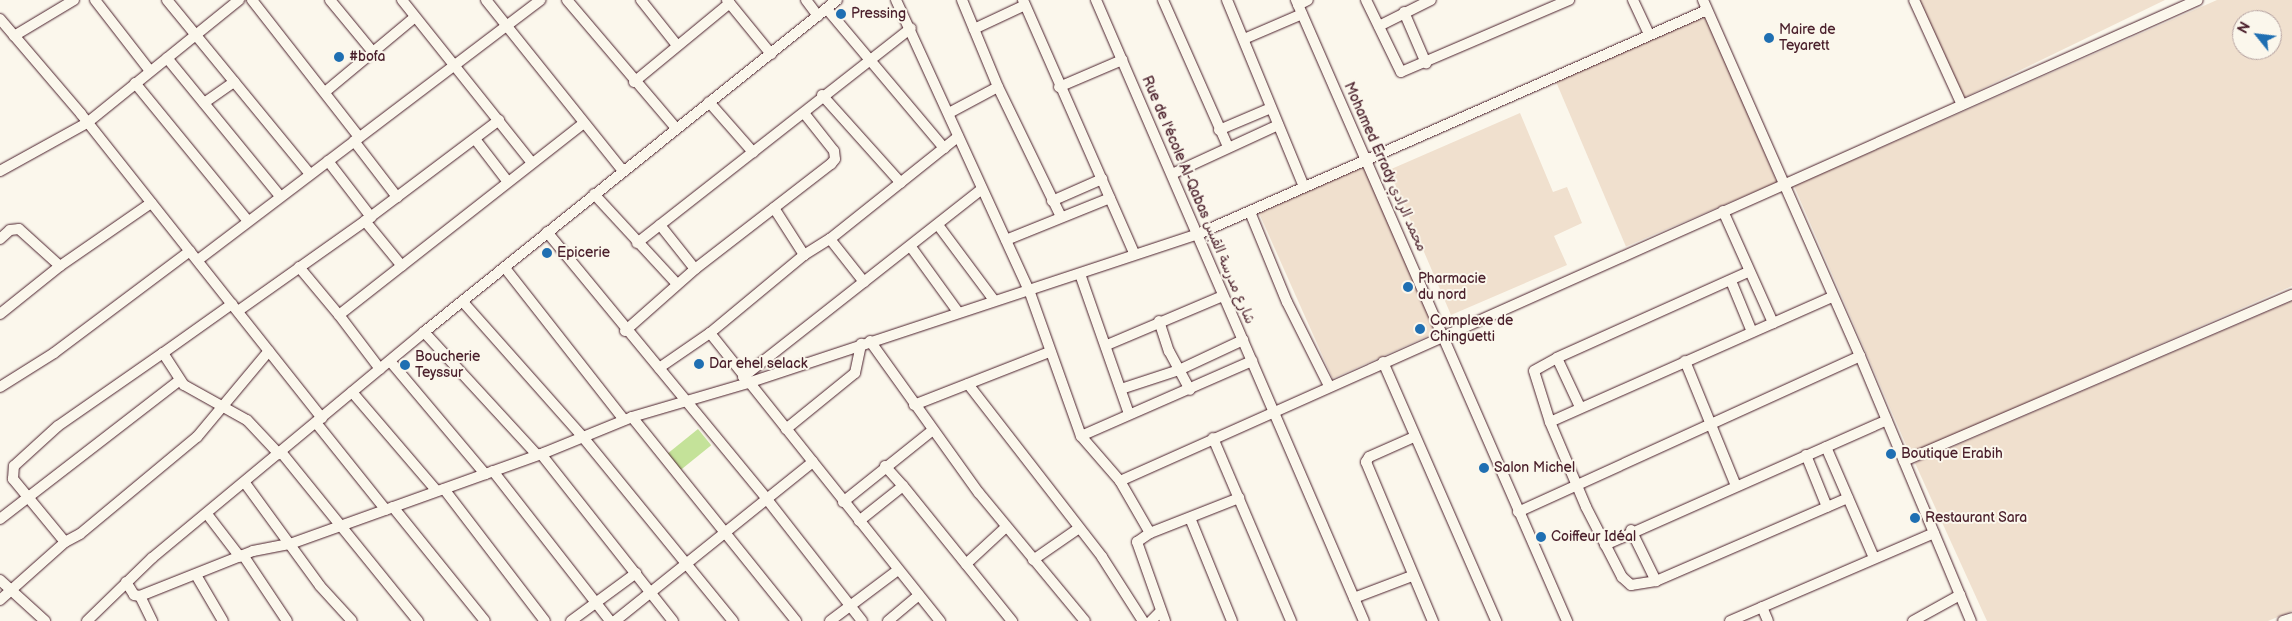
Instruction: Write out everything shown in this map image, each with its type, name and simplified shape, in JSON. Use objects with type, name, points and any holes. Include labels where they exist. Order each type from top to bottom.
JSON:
[{"type":"street","points":[[14,36],[74,0]]},
{"type":"street","points":[[95,0],[150,71]]},
{"type":"street","points":[[167,0],[310,174]]},
{"type":"street","points":[[0,171],[87,123],[239,0]]},
{"type":"street","points":[[252,0],[325,92],[396,197]]},
{"type":"street","points":[[402,0],[532,163]]},
{"type":"street","points":[[486,0],[623,171]]},
{"type":"street","points":[[198,260],[541,0]]},
{"type":"street","points":[[567,0],[634,82],[676,128]]},
{"type":"street","points":[[641,0],[676,44]]},
{"type":"street","points":[[806,0],[823,12],[870,58],[944,148]]},
{"type":"street","points":[[86,621],[126,582],[424,332],[837,0]]},
{"type":"street","points":[[896,0],[911,28],[958,137],[1029,290],[1081,436],[1120,481],[1150,533]]},
{"type":"street","points":[[962,0],[998,87],[1061,217]]},
{"type":"street","name":"Rue de l'école Al-Qabas شارع مدرسة القبس","points":[[1096,0],[1364,621]]},
{"type":"street","points":[[1163,0],[1228,147]]},
{"type":"street","points":[[1227,0],[1304,187]]},
{"type":"street","points":[[1244,39],[1308,0]]},
{"type":"street","points":[[1366,0],[1400,72],[1426,63],[1569,0]]},
{"type":"street","points":[[1379,26],[1431,0]]},
{"type":"street","points":[[1633,0],[1649,35]]},
{"type":"street","points":[[1914,0],[1962,105]]},
{"type":"street","points":[[1120,481],[1329,386],[2198,0]]},
{"type":"street","points":[[334,1],[372,52]]},
{"type":"street","points":[[634,82],[728,1],[771,54]]},
{"type":"street","points":[[974,29],[1024,3],[1059,87],[1134,253]]},
{"type":"street","points":[[126,582],[134,595],[140,596],[241,556],[290,544],[489,473],[628,419],[688,402],[745,380],[1080,274],[1134,253],[1198,234],[1649,35],[1705,5],[1832,297],[1860,356],[1971,621]]},
{"type":"street","name":"Mohamed Errady محمد الرادي","points":[[1299,6],[1567,621]]},
{"type":"street","points":[[1404,12],[1426,63]]},
{"type":"street","points":[[325,92],[415,17]]},
{"type":"street","points":[[0,19],[198,260],[320,421],[389,508],[485,621]]},
{"type":"street","points":[[637,243],[804,113],[822,95],[911,28]]},
{"type":"street","points":[[166,58],[280,196]]},
{"type":"street","points":[[1059,87],[1122,60]]},
{"type":"street","points":[[204,103],[234,82]]},
{"type":"street","points":[[135,83],[248,221]]},
{"type":"street","points":[[949,114],[998,87]]},
{"type":"street","points":[[822,95],[901,183]]},
{"type":"street","points":[[710,102],[753,152]]},
{"type":"street","points":[[1219,130],[1271,108]]},
{"type":"street","points":[[625,331],[695,269],[834,159],[834,151],[804,113]]},
{"type":"street","points":[[65,542],[12,480],[14,466],[58,426],[163,353],[299,267],[368,219],[499,120]]},
{"type":"street","points":[[339,315],[584,123]]},
{"type":"street","points":[[1172,174],[1278,125]]},
{"type":"street","points":[[659,368],[710,333],[804,255],[830,239],[958,137]]},
{"type":"street","points":[[475,139],[508,182]]},
{"type":"street","points":[[328,161],[402,266]]},
{"type":"street","points":[[1052,201],[1102,179]]},
{"type":"street","points":[[745,380],[864,282],[911,247],[982,189]]},
{"type":"street","points":[[594,194],[637,243],[677,284]]},
{"type":"street","points":[[1006,240],[1110,198]]},
{"type":"street","points":[[0,314],[60,266],[151,203]]},
{"type":"street","points":[[774,208],[804,255]]},
{"type":"street","points":[[1723,211],[1748,272],[1773,322]]},
{"type":"street","points":[[1250,212],[1287,302],[1329,386]]},
{"type":"street","points":[[660,225],[695,269]]},
{"type":"street","points":[[938,225],[994,300]]},
{"type":"street","points":[[0,239],[10,230],[19,230],[60,266]]},
{"type":"street","points":[[547,232],[625,331],[688,402],[766,498],[862,621]]},
{"type":"street","points":[[830,239],[864,282]]},
{"type":"street","points":[[911,247],[958,312]]},
{"type":"street","points":[[0,387],[54,353],[190,251]]},
{"type":"street","points":[[299,267],[380,369]]},
{"type":"street","points":[[504,268],[628,419],[725,532],[796,621]]},
{"type":"street","points":[[1748,272],[1557,358],[1532,374],[1550,422],[1578,486],[1605,544],[1626,582],[1631,585],[1656,581],[1848,498]]},
{"type":"street","points":[[1080,274],[1107,345],[1129,414]]},
{"type":"street","points":[[1731,281],[1752,332]]},
{"type":"street","points":[[1904,461],[2292,295]]},
{"type":"street","points":[[1107,345],[1159,321],[1223,296]]},
{"type":"street","points":[[1550,422],[1580,407],[1832,297]]},
{"type":"street","points":[[463,302],[582,436],[733,621]]},
{"type":"street","points":[[1159,321],[1169,350],[1190,390]]},
{"type":"street","points":[[424,332],[539,454],[673,621]]},
{"type":"street","points":[[710,333],[745,380],[940,621]]},
{"type":"street","points":[[1121,389],[1179,370],[1243,340]]},
{"type":"street","points":[[865,343],[914,404],[1006,527],[1085,621]]},
{"type":"street","points":[[786,429],[855,373],[865,343]]},
{"type":"street","points":[[0,600],[65,542],[80,534],[197,437],[269,352]]},
{"type":"street","points":[[914,404],[1050,352]]},
{"type":"street","points":[[163,353],[180,380],[247,420],[280,453],[418,621]]},
{"type":"street","points":[[1518,512],[1714,425],[1860,356]]},
{"type":"street","points":[[1557,358],[1580,407]]},
{"type":"street","points":[[390,361],[489,473],[610,621]]},
{"type":"street","points":[[1081,436],[1129,414],[1190,390],[1252,361]]},
{"type":"street","points":[[1686,361],[1714,425],[1736,486]]},
{"type":"street","points":[[1383,362],[1414,437],[1496,621]]},
{"type":"street","points":[[0,519],[180,380]]},
{"type":"street","points":[[968,384],[1079,528],[1143,621]]},
{"type":"street","points":[[352,392],[441,490],[545,621]]},
{"type":"street","points":[[1605,544],[1631,530],[1887,420]]},
{"type":"street","points":[[843,502],[885,466],[933,430]]},
{"type":"street","points":[[1414,437],[1369,457],[1366,462],[1412,576],[1433,621]]},
{"type":"street","points":[[1213,438],[1291,621]]},
{"type":"street","points":[[1826,447],[1874,558]]},
{"type":"street","points":[[1806,455],[1827,507]]},
{"type":"street","points":[[614,621],[812,462]]},
{"type":"street","points":[[885,466],[1012,621]]},
{"type":"street","points":[[245,483],[320,586],[352,621]]},
{"type":"street","points":[[859,521],[903,486]]},
{"type":"street","points":[[1151,621],[1163,616],[1136,544],[1150,533],[1239,498]]},
{"type":"street","points":[[207,514],[241,556],[287,621]]},
{"type":"street","points":[[1190,518],[1232,621]]},
{"type":"street","points":[[966,564],[1006,527]]},
{"type":"street","points":[[1033,560],[1079,528]]},
{"type":"street","points":[[1631,530],[1656,581]]},
{"type":"street","points":[[1730,621],[1934,533]]},
{"type":"street","points":[[830,621],[898,570]]},
{"type":"street","points":[[571,621],[636,573]]},
{"type":"street","points":[[196,575],[220,619]]},
{"type":"street","points":[[1354,598],[1412,576]]},
{"type":"street","points":[[0,580],[45,621]]},
{"type":"street","points":[[888,621],[919,595]]},
{"type":"street","points":[[1913,621],[1960,595]]},
{"type":"street","points":[[140,596],[152,621]]},
{"type":"street","points":[[1762,607],[1768,621]]},
{"type":"street","points":[[2283,621],[2292,618]]},
{"type":"shaded area","points":[[1919,0],[2165,0],[1963,98]]},
{"type":"shaded area","points":[[2217,0],[2292,0],[2292,286],[1910,454],[1794,186]]},
{"type":"shaded area","points":[[1705,13],[1777,182],[1626,246],[1554,77]]},
{"type":"shaded area","points":[[1520,113],[1553,192],[1567,187],[1582,223],[1554,236],[1567,265],[1451,315],[1389,170]]},
{"type":"shaded area","points":[[1365,166],[1439,331],[1333,379],[1259,213]]},
{"type":"shaded area","points":[[2292,301],[2292,611],[2268,621],[1987,621],[1915,463]]},
{"type":"green space","points":[[698,429],[711,445],[681,470],[668,454]]},
{"type":"place","name":"Pressing","points":[[841,14]]},
{"type":"place","name":"Maire de Teyarett","points":[[1769,38]]},
{"type":"place","name":"#bofa","points":[[339,57]]},
{"type":"place","name":"Epicerie","points":[[547,253]]},
{"type":"place","name":"Pharmacie du nord","points":[[1408,287]]},
{"type":"place","name":"Complexe de Chinguetti","points":[[1420,329]]},
{"type":"place","name":"Dar ehel selack","points":[[699,364]]},
{"type":"place","name":"Boucherie Teyssur","points":[[405,365]]},
{"type":"place","name":"Boutique Erabih","points":[[1891,454]]},
{"type":"place","name":"Salon Michel","points":[[1484,468]]},
{"type":"place","name":"Restaurant Sara","points":[[1915,518]]},
{"type":"place","name":"Coiffeur Idéal","points":[[1541,537]]}]
